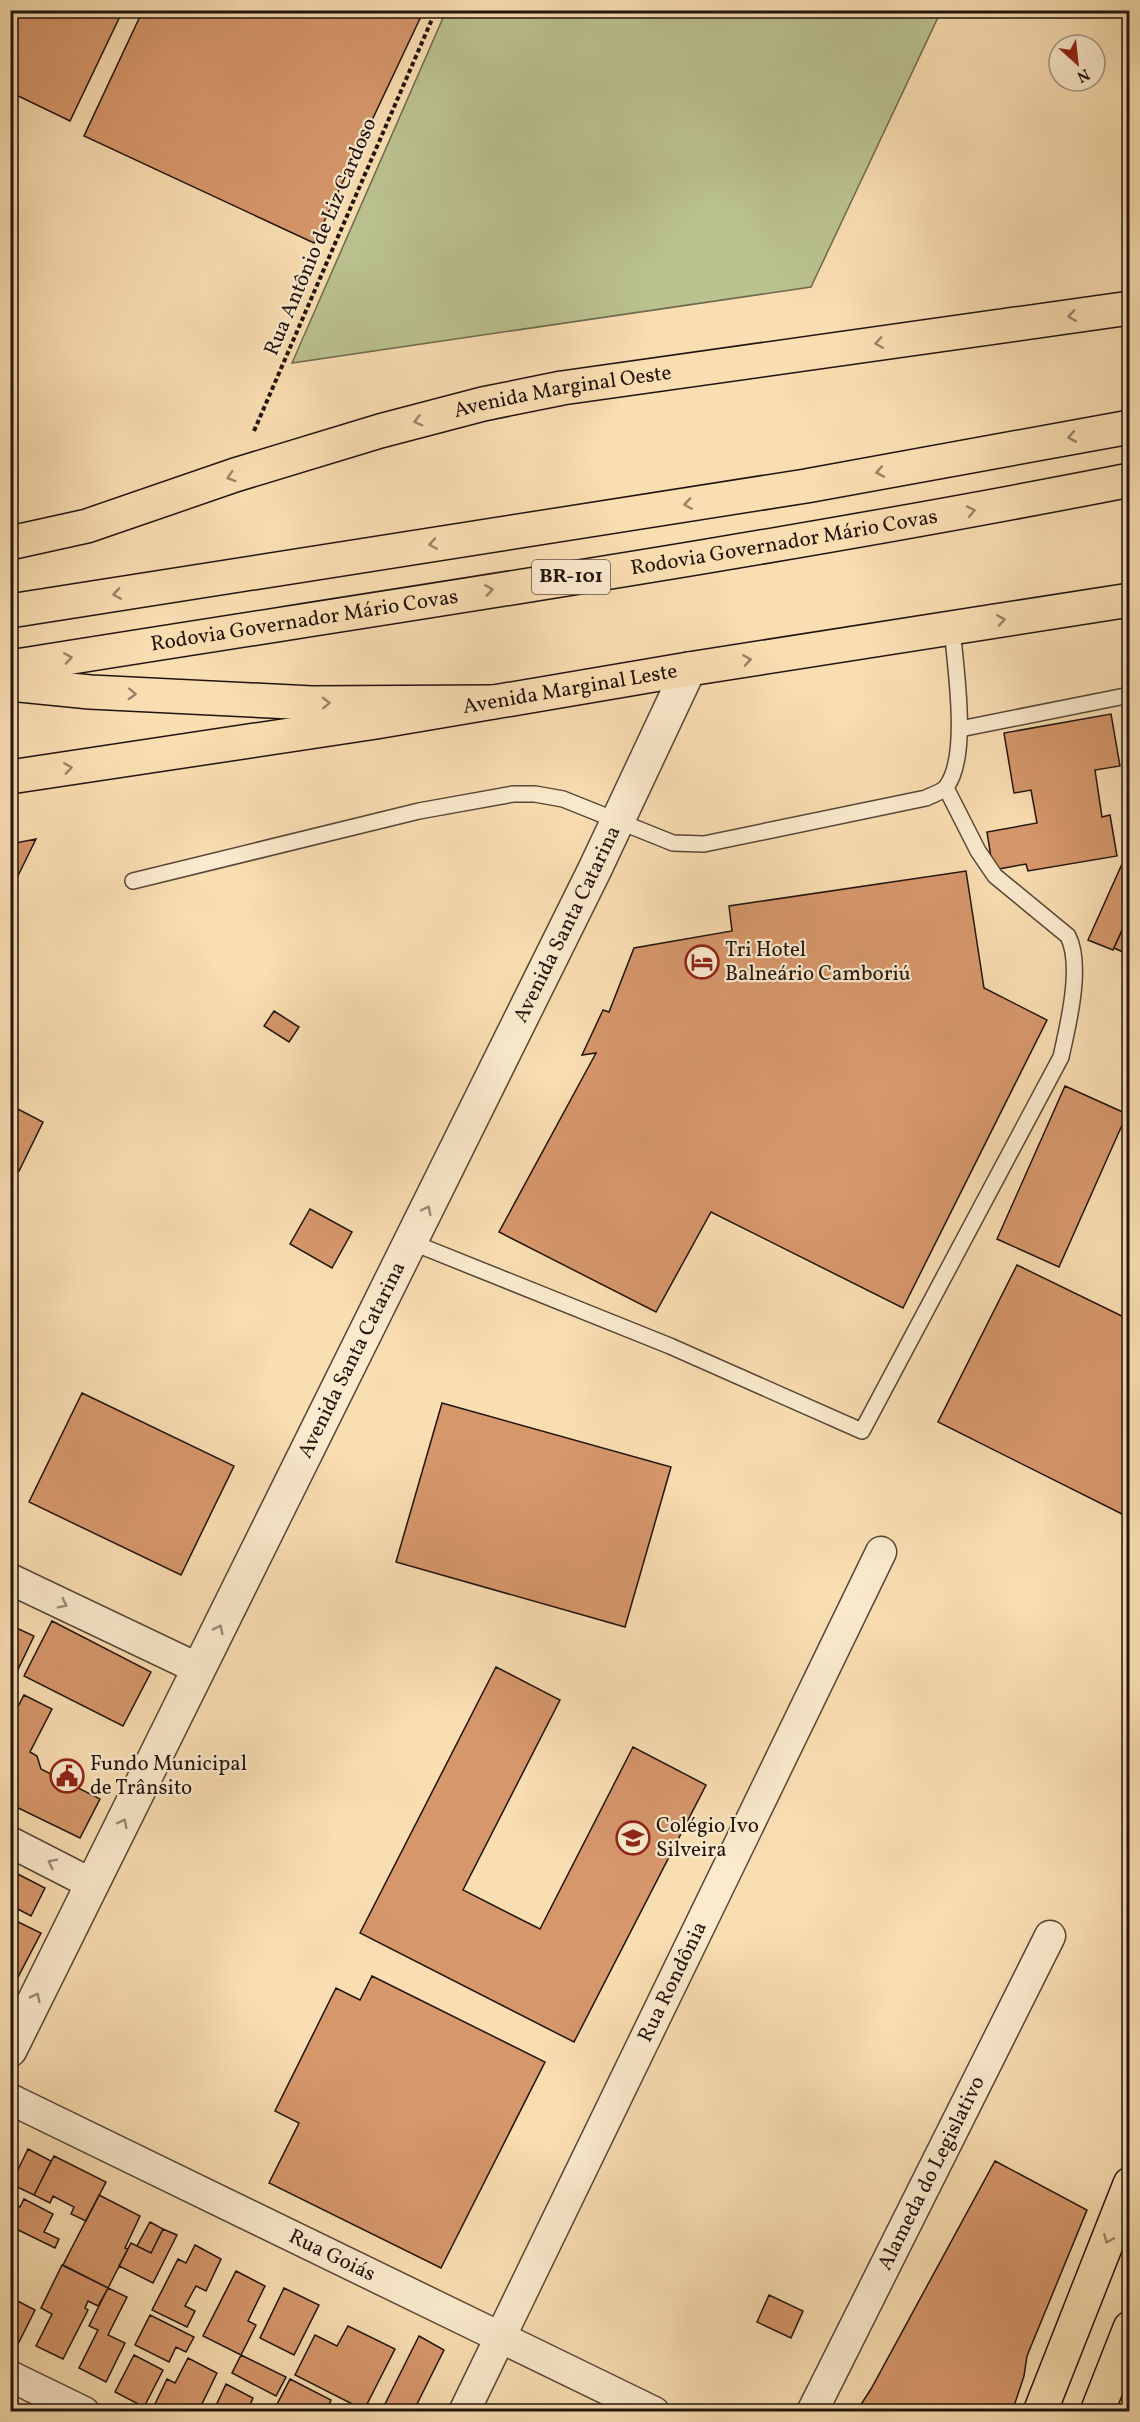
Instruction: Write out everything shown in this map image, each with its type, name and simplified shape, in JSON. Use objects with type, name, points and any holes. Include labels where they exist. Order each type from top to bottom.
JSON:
[{"type":"main road","name":"Avenida Marginal Oeste","points":[[10,543],[87,526],[235,475],[380,431],[471,407],[562,388],[1130,308]]},
{"type":"main road","name":"BR-101","points":[[10,610],[806,486],[1130,427]]},
{"type":"main road","name":"Rodovia Governador Mário Covas","points":[[10,667],[934,518],[1130,480]]},
{"type":"main road","name":"Avenida Marginal Leste","points":[[10,777],[364,724],[689,669],[1130,600]]},
{"type":"main road","points":[[10,684],[90,692],[312,703],[492,702]]},
{"type":"main road","points":[[1040,2412],[1130,2184]]},
{"type":"main road","points":[[1097,2412],[1130,2328]]},
{"type":"street","name":"Avenida Santa Catarina","points":[[10,2050],[619,822],[689,669]]},
{"type":"street","name":"Rua Rondônia","points":[[464,2412],[881,1552]]},
{"type":"street","points":[[10,1579],[199,1669]]},
{"type":"street","points":[[10,1842],[92,1884]]},
{"type":"street","name":"Alameda do Legislativo","points":[[812,2412],[1050,1936]]},
{"type":"street","name":"Rua Goiás","points":[[10,2099],[654,2412]]},
{"type":"street","points":[[10,2376],[84,2412]]},
{"type":"lane","points":[[133,881],[419,811],[513,794],[534,794],[563,799],[674,843],[704,844],[926,798],[946,789],[955,768],[960,729],[952,627]]},
{"type":"lane","points":[[960,729],[1130,695]]},
{"type":"lane","points":[[411,1242],[670,1346],[862,1431],[1061,1057],[1073,1001],[1073,945],[1068,936],[995,876],[978,851],[946,789]]},
{"type":"path","name":"Rua Antônio de Liz Cardoso","points":[[235,475],[436,10]]},
{"type":"green space","points":[[446,10],[941,11],[811,287],[292,363]]},
{"type":"building","points":[[10,10],[123,10],[70,121],[10,92]]},
{"type":"building","points":[[143,10],[424,10],[314,243],[84,136]]},
{"type":"building","points":[[1111,714],[1120,766],[1095,770],[1102,817],[1110,815],[1117,856],[1028,871],[1026,864],[993,870],[987,832],[1037,823],[1031,790],[1014,793],[1004,733]]},
{"type":"building","points":[[36,839],[10,892],[10,844]]},
{"type":"building","points":[[1130,846],[1130,912],[1113,950],[1088,940]]},
{"type":"building","points":[[966,871],[984,988],[1047,1020],[903,1308],[711,1212],[656,1312],[499,1232],[596,1053],[582,1055],[603,1010],[609,1012],[634,948],[732,931],[729,906]]},
{"type":"building","points":[[1130,913],[1130,955],[1114,948]]},
{"type":"building","points":[[274,1011],[299,1027],[289,1042],[264,1026]]},
{"type":"building","points":[[1065,1086],[1127,1114],[1059,1267],[997,1239]]},
{"type":"building","points":[[10,1105],[43,1122],[19,1171],[10,1167]]},
{"type":"building","points":[[310,1209],[352,1232],[332,1268],[290,1244]]},
{"type":"building","points":[[1017,1265],[1130,1320],[1130,1518],[938,1422]]},
{"type":"building","points":[[82,1393],[234,1466],[181,1575],[29,1502]]},
{"type":"building","points":[[442,1403],[671,1467],[625,1627],[396,1562]]},
{"type":"building","points":[[52,1621],[151,1672],[123,1726],[24,1676]]},
{"type":"building","points":[[10,1625],[34,1636],[11,1684],[10,1683]]},
{"type":"building","name":"Colégio Ivo Silveira","points":[[496,1667],[560,1700],[463,1890],[540,1929],[633,1747],[706,1785],[574,2042],[360,1933]]},
{"type":"building","points":[[24,1695],[52,1709],[30,1752],[37,1756],[41,1769],[100,1799],[80,1838],[10,1804],[10,1722]]},
{"type":"building","points":[[10,1870],[45,1888],[31,1916],[10,1905]]},
{"type":"building","points":[[10,1918],[41,1933],[18,1977],[10,1974]]},
{"type":"building","points":[[372,1976],[545,2062],[441,2268],[269,2183],[299,2123],[275,2111],[336,1988],[360,2000]]},
{"type":"building","points":[[28,2149],[51,2161],[34,2195],[11,2184]]},
{"type":"building","points":[[54,2156],[106,2182],[86,2221],[71,2214],[74,2207],[53,2196],[50,2203],[34,2195]]},
{"type":"building","points":[[995,2161],[1087,2210],[1027,2356],[1024,2376],[1012,2412],[856,2412],[871,2389]]},
{"type":"building","points":[[99,2195],[140,2216],[125,2248],[128,2249],[108,2288],[63,2265]]},
{"type":"building","points":[[24,2199],[53,2214],[44,2232],[59,2239],[55,2248],[10,2226],[10,2212],[15,2204],[20,2207]]},
{"type":"building","points":[[150,2222],[163,2229],[151,2253],[137,2246]]},
{"type":"building","points":[[163,2229],[177,2235],[153,2283],[119,2266],[131,2243],[151,2253]]},
{"type":"building","points":[[195,2245],[221,2259],[206,2291],[196,2286],[185,2306],[195,2311],[187,2327],[152,2310],[178,2259],[186,2263]]},
{"type":"building","points":[[62,2265],[108,2288],[98,2306],[88,2301],[85,2308],[88,2310],[63,2359],[36,2346],[52,2314],[41,2308]]},
{"type":"building","points":[[236,2271],[265,2286],[248,2321],[256,2325],[241,2355],[203,2336]]},
{"type":"building","points":[[108,2288],[127,2297],[108,2335],[125,2343],[106,2382],[79,2368],[98,2330],[89,2326]]},
{"type":"building","points":[[284,2288],[319,2305],[294,2355],[260,2338]]},
{"type":"building","points":[[769,2295],[803,2311],[791,2338],[757,2322]]},
{"type":"building","points":[[10,2297],[35,2310],[17,2346],[10,2343]]},
{"type":"building","points":[[150,2315],[194,2337],[186,2352],[176,2347],[169,2362],[135,2345]]},
{"type":"building","points":[[348,2326],[395,2349],[364,2410],[295,2375],[315,2335],[337,2346]]},
{"type":"building","points":[[419,2336],[444,2350],[413,2412],[381,2412]]},
{"type":"building","points":[[134,2355],[163,2370],[144,2407],[115,2392]]},
{"type":"building","points":[[241,2355],[286,2377],[276,2396],[232,2373]]},
{"type":"building","points":[[188,2358],[217,2373],[198,2412],[170,2412],[155,2404],[167,2379],[175,2383]]},
{"type":"building","points":[[290,2379],[331,2400],[326,2412],[273,2412]]},
{"type":"building","points":[[226,2384],[253,2398],[247,2412],[213,2412]]},
{"type":"place","name":"Tri Hotel Balneário Camboriú","points":[[702,962]]},
{"type":"place","name":"Fundo Municipal de Trânsito","points":[[67,1776]]},
{"type":"place","name":"Colégio Ivo Silveira","points":[[633,1838]]}]
